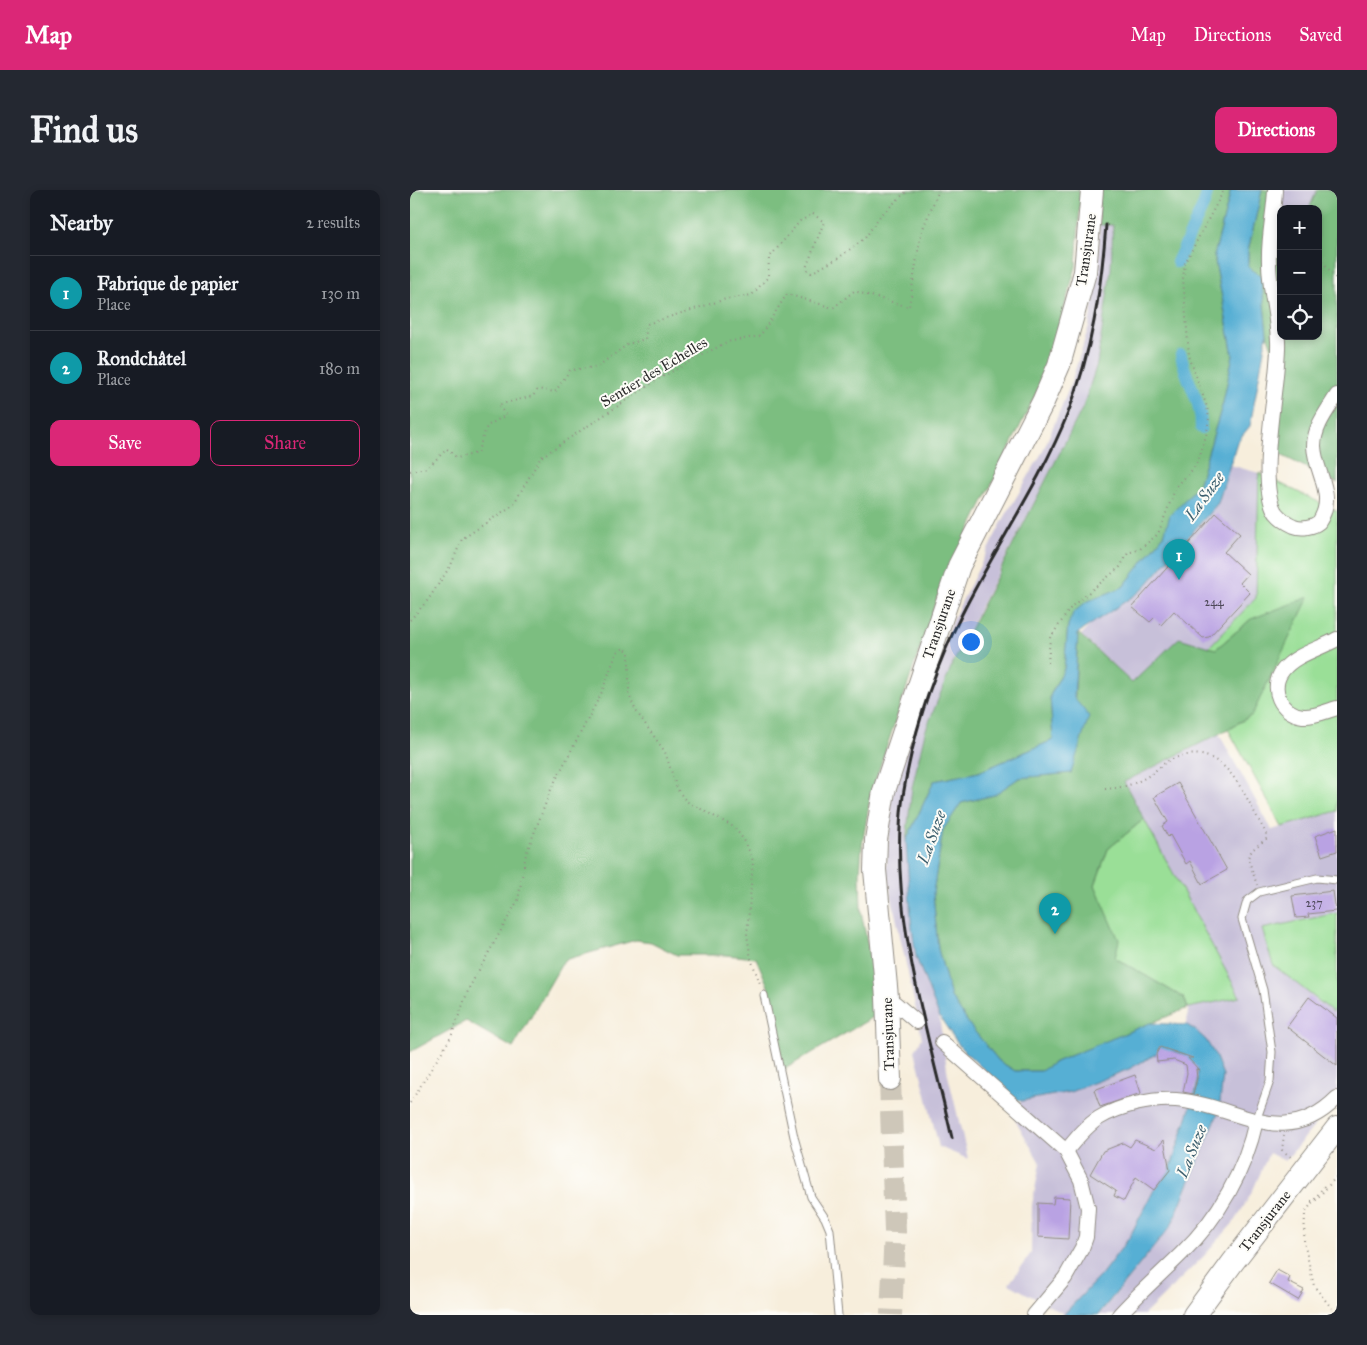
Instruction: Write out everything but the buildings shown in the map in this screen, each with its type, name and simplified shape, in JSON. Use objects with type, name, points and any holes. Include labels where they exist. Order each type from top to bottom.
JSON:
[{"type":"main road","name":"Transjurane","points":[[890,1079],[887,997],[875,870],[876,840],[884,791],[958,566],[1044,402],[1061,357],[1085,272],[1092,190]]},
{"type":"main road","name":"Transjurane","points":[[1194,1315],[1337,1128]]},
{"type":"street","points":[[1275,190],[1269,236],[1269,263],[1278,340],[1269,433],[1270,498],[1276,512],[1286,522],[1298,527],[1310,527],[1319,522],[1328,512],[1332,488],[1317,459],[1314,447],[1316,433],[1321,420],[1337,395]]},
{"type":"street","points":[[1337,639],[1294,660],[1276,681],[1276,694],[1282,704],[1292,713],[1304,716],[1316,715],[1337,708]]},
{"type":"street","points":[[895,1003],[917,1022]]},
{"type":"street","points":[[942,1042],[1066,1150],[1075,1165],[1085,1193],[1088,1208],[1086,1237],[1065,1278],[1034,1315]]},
{"type":"street","points":[[1066,1150],[1099,1118],[1114,1111],[1156,1101],[1176,1100],[1256,1121],[1284,1125],[1305,1121],[1319,1114],[1337,1098]]},
{"type":"street","points":[[1119,1315],[1145,1286],[1183,1253],[1210,1222],[1228,1196],[1250,1147],[1256,1121]]},
{"type":"lane","points":[[1256,1121],[1270,1081],[1272,1052],[1263,990],[1242,918],[1247,900],[1259,892],[1317,878],[1337,880]]},
{"type":"lane","points":[[764,995],[794,1137],[806,1183],[811,1197],[825,1218],[830,1230],[838,1315]]},
{"type":"path","points":[[410,471],[427,468],[447,450],[457,458],[477,454],[487,426],[506,415],[498,405],[533,396],[538,389],[556,392],[570,370],[597,367],[628,344],[645,339],[647,324],[726,299],[752,295],[768,276],[769,258],[800,221],[813,214],[824,222],[806,268],[811,273],[837,259],[865,238],[880,216],[908,190]]},
{"type":"path","name":"Sentier des Echelles","points":[[410,620],[428,600],[450,565],[462,539],[513,505],[541,457],[660,378],[727,342],[760,336],[787,294],[833,308],[854,291],[909,307],[921,234],[939,190]]},
{"type":"path","points":[[1048,663],[1050,638],[1072,606],[1120,567],[1128,553],[1140,549],[1158,534],[1164,524],[1164,514],[1176,487],[1193,469],[1199,459],[1209,425],[1207,407],[1189,356],[1184,278],[1185,263],[1224,190]]},
{"type":"path","points":[[1319,250],[1321,259],[1337,280]]},
{"type":"path","points":[[410,1103],[451,1036],[469,988],[518,900],[526,854],[552,787],[601,694],[617,652],[624,648],[629,652],[629,695],[636,711],[665,752],[677,789],[686,801],[734,826],[746,843],[753,861],[747,935],[751,959],[764,995]]},
{"type":"path","points":[[1105,790],[1138,782],[1169,760],[1194,755],[1208,756],[1221,761],[1229,770],[1266,833],[1266,839],[1252,850],[1248,858],[1259,892]]},
{"type":"path","points":[[1284,1125],[1282,1150],[1299,1164]]},
{"type":"path","points":[[1311,1201],[1315,1201],[1337,1176]]},
{"type":"path","points":[[1324,1186],[1311,1201],[1305,1213],[1303,1232],[1306,1255],[1314,1286],[1337,1315]]},
{"type":"shaded area","points":[[1270,190],[1317,190],[1311,205],[1277,205],[1277,254],[1273,256]]},
{"type":"shaded area","points":[[1113,224],[1111,270],[1097,364],[1083,407],[965,637],[925,732],[912,788],[906,841],[911,920],[916,957],[939,1016],[948,1075],[968,1159],[939,1147],[915,1051],[922,1038],[886,871],[892,789],[952,621],[1002,522],[1043,451],[1070,386],[1089,326],[1098,269],[1099,225]]},
{"type":"shaded area","points":[[1230,465],[1259,473],[1256,598],[1209,647],[1179,639],[1132,683],[1081,635],[1093,622],[1141,591],[1205,519],[1218,503]]},
{"type":"shaded area","points":[[1219,734],[1272,830],[1337,811],[1337,913],[1262,929],[1333,1012],[1337,1006],[1337,1099],[1285,1161],[1269,1153],[1253,1190],[1236,1220],[1204,1256],[1144,1315],[1099,1315],[1171,1226],[1219,1111],[1195,1030],[1187,1025],[1188,1008],[1239,996],[1124,782]]},
{"type":"shaded area","points":[[1174,1051],[1185,1055],[1194,1065],[1197,1087],[1170,1170],[1154,1190],[1129,1238],[1101,1275],[1064,1314],[1009,1284],[1031,1253],[1032,1205],[1040,1163],[1012,1114],[1021,1101],[1070,1092],[1129,1069],[1156,1054]]},
{"type":"green space","points":[[410,190],[1081,190],[1076,267],[1044,377],[938,595],[871,793],[862,846],[860,874],[861,911],[872,967],[875,1016],[783,1070],[768,986],[756,958],[726,955],[677,955],[651,942],[636,940],[564,960],[513,1048],[466,1021],[410,1052]]},
{"type":"green space","points":[[1099,190],[1231,190],[1214,256],[1233,355],[1223,403],[1198,486],[1171,515],[1164,535],[1123,587],[1086,602],[1068,625],[1064,669],[1050,696],[1053,740],[979,772],[934,781],[906,841],[912,788],[925,732],[952,665],[1083,407],[1097,364],[1111,270],[1113,225],[1099,225]]},
{"type":"green space","points":[[1262,190],[1270,190],[1273,256],[1277,254],[1277,340],[1322,340],[1322,205],[1311,205],[1317,190],[1337,190],[1337,483],[1281,455],[1268,439],[1275,356],[1267,334],[1261,276],[1248,267],[1248,251]]},
{"type":"green space","points":[[1259,473],[1337,511],[1337,811],[1282,827],[1228,729],[1252,715],[1251,619],[1216,649],[1209,647],[1256,598]]},
{"type":"green space","points":[[1309,597],[1252,715],[1219,734],[1124,782],[1144,819],[1108,849],[1095,885],[1119,940],[1115,958],[1184,998],[1188,1008],[1053,1063],[1041,1071],[1015,1071],[999,1061],[971,1027],[951,997],[938,949],[933,893],[943,830],[961,803],[994,795],[1019,778],[1071,773],[1078,633],[1132,683],[1179,638],[1216,649],[1251,619]]},
{"type":"green space","points":[[1144,819],[1240,997],[1188,1008],[1184,998],[1115,958],[1095,885],[1108,849]]},
{"type":"green space","points":[[1337,913],[1337,1006],[1333,1012],[1273,965],[1262,929]]},
{"type":"water","name":"La Suze","points":[[1231,190],[1262,190],[1248,251],[1248,267],[1261,276],[1267,334],[1250,426],[1237,442],[1218,503],[1141,591],[1078,633],[1074,698],[1089,716],[1071,773],[1019,778],[994,795],[961,803],[943,830],[933,893],[938,949],[951,997],[971,1027],[999,1061],[1015,1071],[1041,1071],[1053,1063],[1150,1023],[1187,1025],[1206,1040],[1215,1055],[1223,1075],[1219,1111],[1171,1226],[1098,1315],[1063,1315],[1101,1275],[1129,1238],[1154,1190],[1170,1170],[1197,1087],[1197,1071],[1185,1055],[1174,1051],[1156,1054],[1129,1069],[1070,1092],[1021,1101],[1014,1098],[961,1048],[939,1016],[916,957],[911,920],[906,841],[934,781],[979,772],[1053,740],[1050,696],[1064,669],[1068,625],[1073,613],[1086,602],[1123,587],[1164,535],[1170,515],[1198,486],[1223,403],[1233,355],[1214,256]]},
{"type":"waterway","points":[[1177,262],[1204,204],[1208,190]]},
{"type":"waterway","points":[[1181,355],[1199,409],[1201,428]]},
{"type":"tunnel","points":[[890,1079],[895,1232],[891,1315]]},
{"type":"railway","points":[[952,1138],[912,968],[905,924],[900,838],[907,772],[925,703],[942,658],[962,614],[1031,489],[1068,413],[1083,367],[1094,320],[1106,225]]},
{"type":"place","name":"Fabrique de papier","points":[[1179,580]]},
{"type":"place","name":"Rondchâtel","points":[[1055,934]]}]
